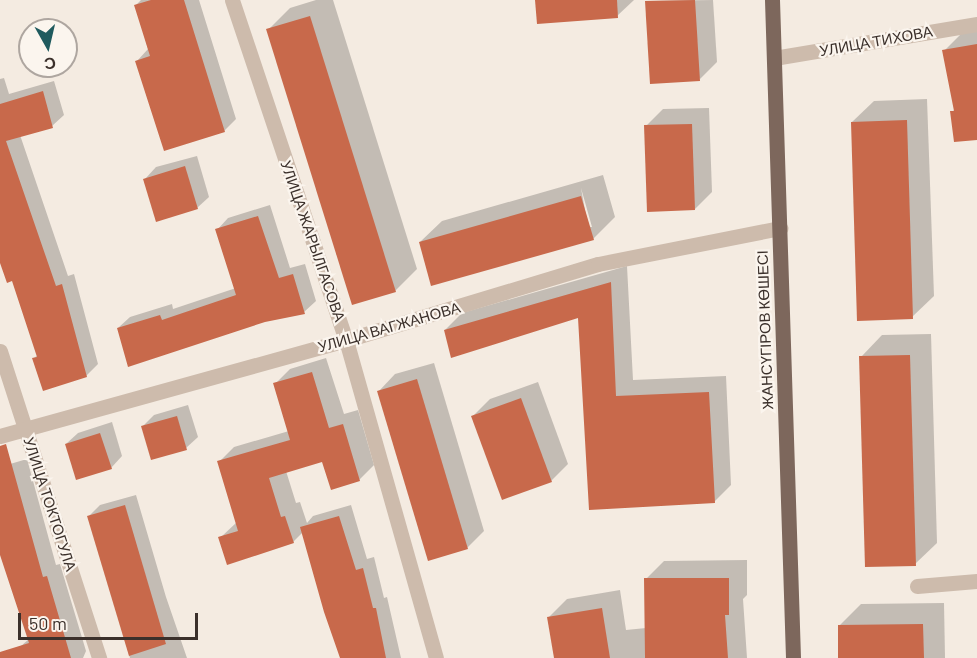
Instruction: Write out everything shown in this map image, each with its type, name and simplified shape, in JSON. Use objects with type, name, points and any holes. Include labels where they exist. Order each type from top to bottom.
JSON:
[{"type":"main road","name":"ЖАНСҮГІРОВ КӨШЕСІ","points":[[771,0],[793,658]]},
{"type":"street","name":"УЛИЦА ЖАРЫЛГАСОВА","points":[[232,0],[346,340],[436,658]]},
{"type":"street","name":"УЛИЦА ТИХОВА","points":[[774,58],[977,24]]},
{"type":"street","name":"УЛИЦА ВАГЖАНОВА","points":[[0,436],[346,340],[598,264],[780,228]]},
{"type":"street","name":"УЛИЦА ТОКТОГУЛА","points":[[0,351],[99,658]]},
{"type":"street","points":[[917,586],[977,581]]},
{"type":"building","points":[[151,0],[184,0],[225,132],[164,151],[135,61],[150,56],[134,5]]},
{"type":"building","points":[[535,0],[617,0],[618,18],[537,24]]},
{"type":"building","points":[[695,0],[700,81],[650,84],[645,1]]},
{"type":"building","points":[[310,16],[396,292],[352,305],[266,29]]},
{"type":"building","points":[[977,44],[977,140],[954,142],[950,111],[954,111],[942,50]]},
{"type":"building","points":[[43,91],[53,128],[6,141],[56,286],[62,284],[87,377],[43,391],[32,358],[37,357],[12,281],[7,283],[0,263],[0,104]]},
{"type":"building","points":[[907,120],[913,319],[857,321],[851,122]]},
{"type":"building","points":[[692,124],[695,210],[647,212],[644,125]]},
{"type":"building","points":[[185,166],[198,209],[156,222],[143,179]]},
{"type":"building","points":[[581,196],[594,240],[431,286],[419,242]]},
{"type":"building","points":[[258,216],[279,278],[293,274],[305,314],[265,322],[128,367],[117,328],[160,315],[162,320],[236,295],[215,229]]},
{"type":"building","points":[[611,282],[616,396],[709,392],[715,503],[589,510],[578,318],[451,358],[444,330]]},
{"type":"building","points":[[910,355],[916,566],[865,567],[859,356]]},
{"type":"building","points":[[312,372],[329,428],[343,424],[360,481],[331,490],[322,462],[269,478],[281,517],[285,516],[294,543],[227,565],[218,537],[238,531],[217,461],[290,440],[273,383]]},
{"type":"building","points":[[417,379],[468,549],[428,561],[377,391]]},
{"type":"building","points":[[521,398],[552,482],[502,500],[471,416]]},
{"type":"building","points":[[177,416],[187,450],[151,460],[141,426]]},
{"type":"building","points":[[100,433],[112,469],[76,480],[65,444]]},
{"type":"building","points":[[6,444],[43,577],[47,576],[71,658],[0,658],[0,652],[29,643],[0,555],[0,446]]},
{"type":"building","points":[[125,505],[166,644],[129,656],[87,516]]},
{"type":"building","points":[[339,516],[356,570],[363,568],[373,608],[376,608],[386,658],[340,658],[324,612],[300,527]]},
{"type":"building","points":[[644,578],[729,578],[729,615],[725,615],[728,658],[645,658]]},
{"type":"building","points":[[602,608],[610,658],[554,658],[547,617]]},
{"type":"building","points":[[923,624],[924,658],[838,658],[838,625]]}]
